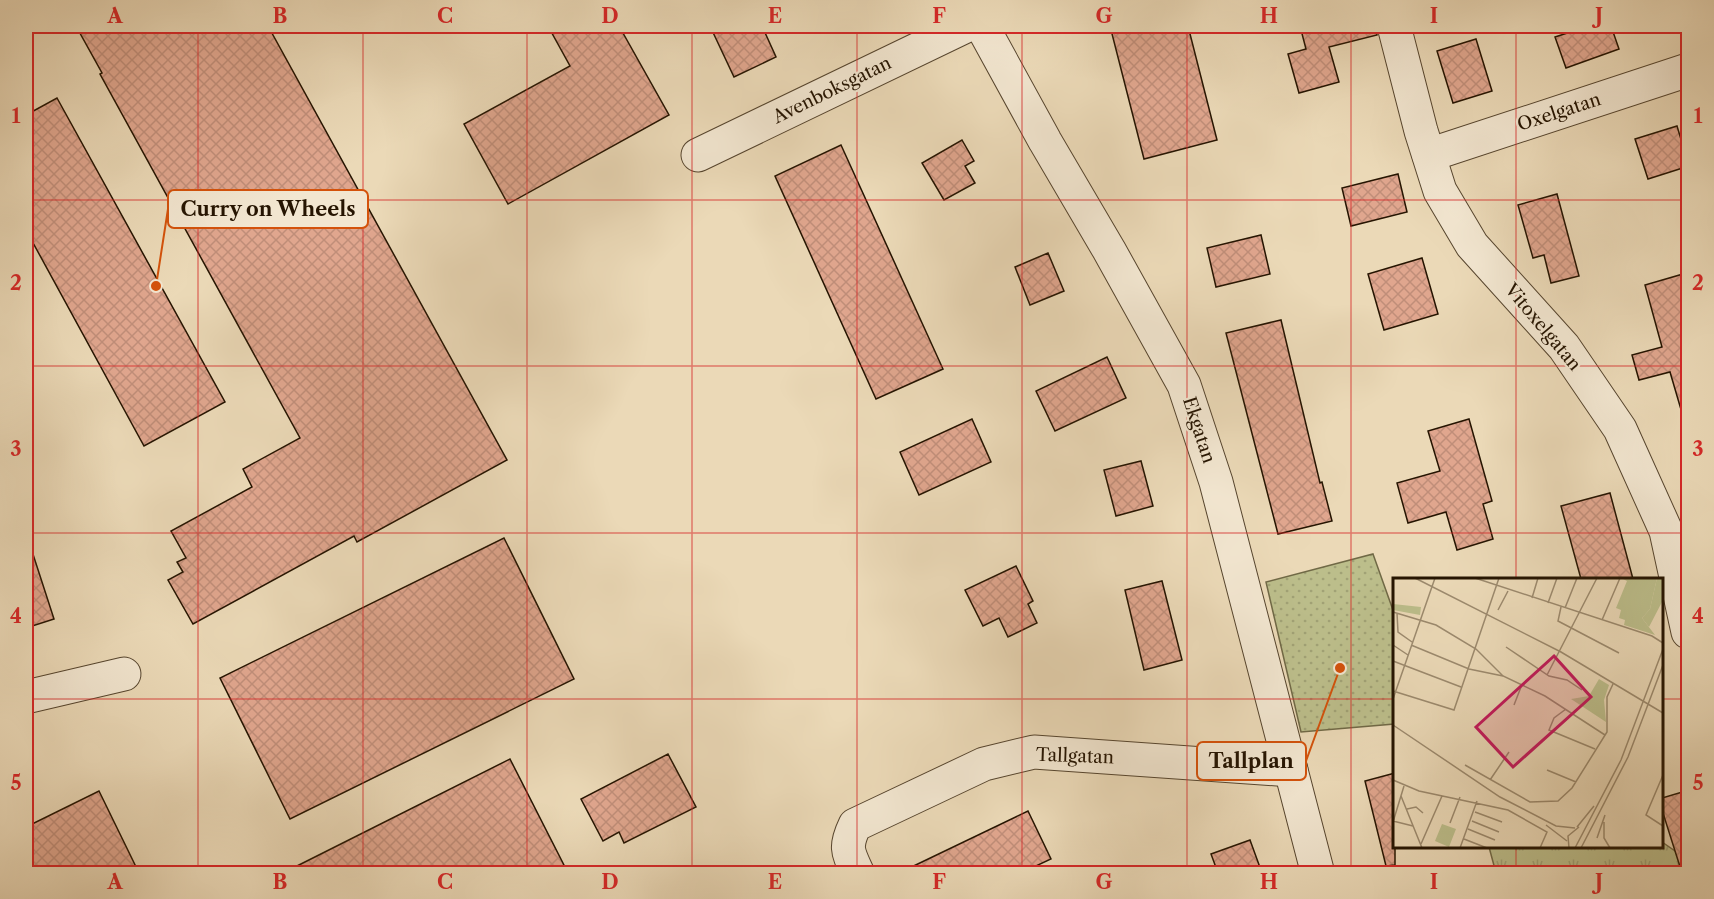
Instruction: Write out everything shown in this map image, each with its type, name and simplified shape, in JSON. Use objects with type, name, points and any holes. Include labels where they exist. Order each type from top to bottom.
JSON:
[{"type":"street","name":"Avenboksgatan","points":[[698,155],[966,26]]},
{"type":"street","name":"Ekgatan","points":[[982,26],[1184,385],[1216,482],[1318,873]]},
{"type":"street","name":"Vitoxelgatan","points":[[1394,26],[1421,131],[1440,191],[1472,245],[1564,347],[1620,429],[1666,531],[1689,632]]},
{"type":"street","name":"Oxelgatan","points":[[1429,155],[1689,70]]},
{"type":"street","points":[[26,697],[123,674]]},
{"type":"street","name":"Tallgatan","points":[[858,873],[847,842],[855,825],[984,764],[1034,752],[1291,770]]},
{"type":"green space","points":[[1373,554],[1393,610],[1393,724],[1301,732],[1266,582]]},
{"type":"green space","points":[[1663,843],[1688,860],[1688,873],[1496,873],[1489,848],[1663,848]]},
{"type":"building","points":[[76,26],[268,26],[507,460],[357,542],[354,536],[193,624],[168,580],[183,572],[177,562],[186,558],[171,531],[252,487],[243,469],[300,438],[100,74],[102,73]]},
{"type":"building","points":[[548,26],[619,26],[669,115],[508,204],[464,124],[570,66]]},
{"type":"building","points":[[710,26],[762,26],[776,57],[734,77]]},
{"type":"building","points":[[1110,26],[1188,26],[1217,140],[1144,159]]},
{"type":"building","points":[[1300,26],[1376,26],[1377,35],[1329,47],[1339,82],[1299,93],[1288,54],[1306,49]]},
{"type":"building","points":[[1589,26],[1611,26],[1619,49],[1566,68],[1555,37]]},
{"type":"building","points":[[1476,39],[1492,91],[1453,103],[1437,51]]},
{"type":"building","points":[[57,98],[225,402],[144,446],[26,230],[26,115]]},
{"type":"building","points":[[1677,126],[1689,166],[1648,179],[1635,139]]},
{"type":"building","points":[[962,140],[974,161],[965,166],[975,183],[944,200],[922,163]]},
{"type":"building","points":[[841,145],[943,369],[876,399],[775,176]]},
{"type":"building","points":[[1398,174],[1407,212],[1351,226],[1342,188]]},
{"type":"building","points":[[1557,194],[1579,276],[1551,283],[1544,255],[1533,258],[1518,205]]},
{"type":"building","points":[[1261,235],[1270,274],[1216,287],[1207,248]]},
{"type":"building","points":[[1048,253],[1064,291],[1030,305],[1015,267]]},
{"type":"building","points":[[1422,258],[1438,314],[1384,330],[1368,274]]},
{"type":"building","points":[[1683,274],[1689,293],[1689,412],[1682,413],[1670,372],[1639,380],[1632,355],[1662,347],[1645,285]]},
{"type":"building","points":[[1281,320],[1320,483],[1322,482],[1332,521],[1278,534],[1226,333]]},
{"type":"building","points":[[1107,357],[1126,398],[1055,431],[1036,391]]},
{"type":"building","points":[[972,419],[991,462],[919,495],[900,452]]},
{"type":"building","points":[[1469,419],[1492,501],[1483,504],[1493,539],[1457,550],[1446,512],[1408,523],[1397,483],[1440,471],[1428,431]]},
{"type":"building","points":[[1141,461],[1153,506],[1116,516],[1104,470]]},
{"type":"building","points":[[1610,493],[1633,578],[1581,578],[1561,506]]},
{"type":"building","points":[[504,538],[574,679],[290,819],[220,678]]},
{"type":"building","points":[[30,545],[54,619],[26,628],[26,546]]},
{"type":"building","points":[[1016,566],[1033,601],[1028,604],[1037,623],[1008,637],[999,618],[983,626],[965,590]]},
{"type":"building","points":[[1162,581],[1182,660],[1144,670],[1125,590]]},
{"type":"building","points":[[668,754],[696,807],[624,843],[619,832],[603,841],[581,799]]},
{"type":"building","points":[[510,759],[568,873],[283,873]]},
{"type":"building","points":[[1393,774],[1395,865],[1386,866],[1365,781]]},
{"type":"building","points":[[1689,790],[1689,873],[1682,873],[1663,813],[1663,798]]},
{"type":"building","points":[[99,791],[139,873],[26,873],[26,827]]},
{"type":"building","points":[[1028,811],[1051,859],[1021,873],[899,873]]},
{"type":"building","points":[[1250,840],[1262,873],[1218,873],[1211,854]]},
{"type":"place","name":"Curry on Wheels","points":[[156,286]]},
{"type":"place","name":"Tallplan","points":[[1340,668]]}]
